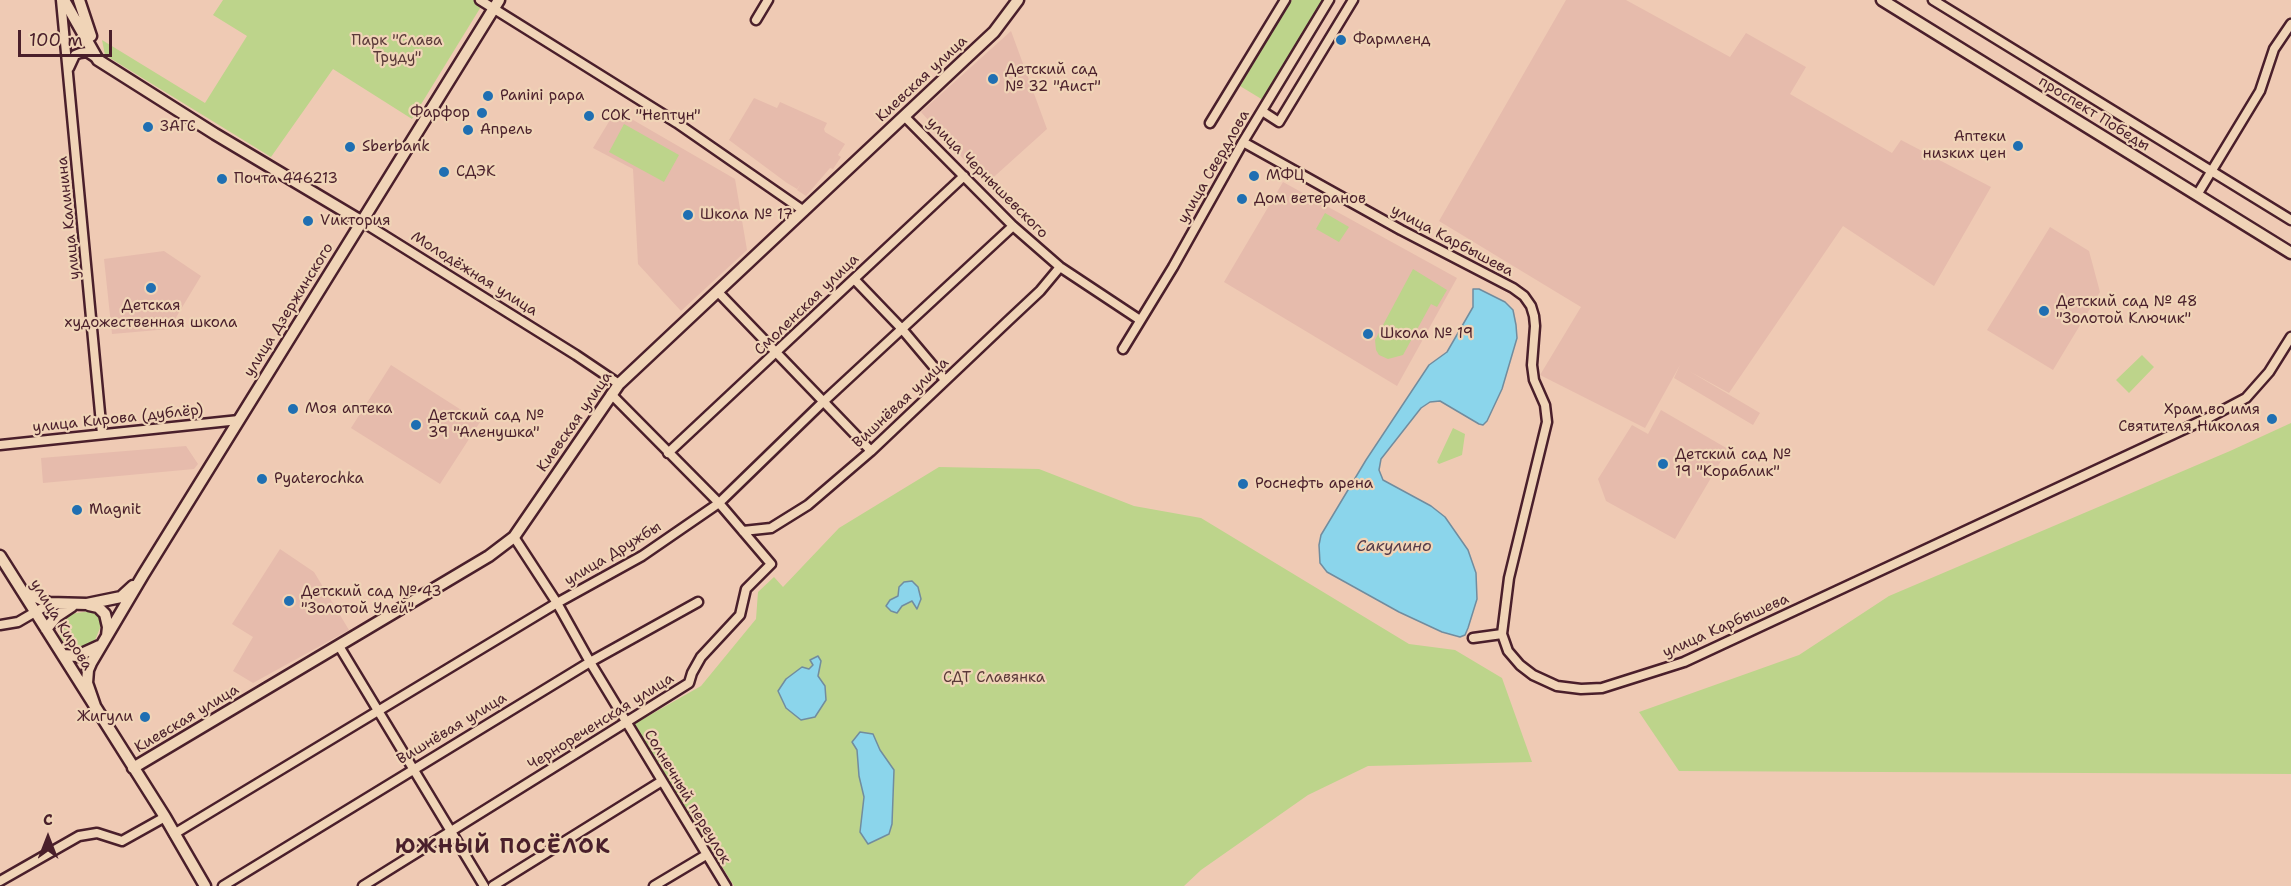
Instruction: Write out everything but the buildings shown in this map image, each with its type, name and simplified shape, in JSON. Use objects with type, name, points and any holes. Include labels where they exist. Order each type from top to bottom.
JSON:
[{"type":"main road","points":[[63,0],[98,60]]},
{"type":"main road","points":[[79,0],[98,60]]},
{"type":"main road","name":"Киевская улица","points":[[134,768],[489,556],[514,537],[619,384],[994,32],[1017,0]]},
{"type":"main road","name":"проспект Победы","points":[[1882,0],[2291,253]]},
{"type":"main road","name":"улица Дзержинского","points":[[143,575],[496,4]]},
{"type":"main road","name":"Молодёжная улица","points":[[98,60],[215,134],[361,221]]},
{"type":"main road","name":"улица Кирова","points":[[0,556],[96,709]]},
{"type":"main road","points":[[22,591],[40,601],[58,604],[106,602],[120,597],[143,575]]},
{"type":"main road","points":[[143,575],[91,663],[86,676],[88,688],[96,709],[206,886]]},
{"type":"main road","points":[[46,629],[57,616],[75,604]]},
{"type":"main road","points":[[63,655],[85,654],[105,640],[108,627],[105,615],[98,607],[87,604]]},
{"type":"street","name":"улица Калинина","points":[[63,0],[102,434]]},
{"type":"street","points":[[480,0],[496,4],[677,123],[804,211]]},
{"type":"street","points":[[756,20],[768,0]]},
{"type":"street","name":"улица Свердлова","points":[[1210,123],[1285,0]]},
{"type":"street","name":"улица Свердлова","points":[[1123,349],[1243,142],[1329,0]]},
{"type":"street","points":[[1262,111],[1279,122],[1353,0]]},
{"type":"street","points":[[1933,0],[2291,220]]},
{"type":"street","points":[[2197,195],[2260,91],[2274,49],[2291,24]]},
{"type":"street","points":[[68,72],[70,61],[75,55],[87,52],[98,60]]},
{"type":"street","name":"улица Чернышевского","points":[[904,116],[1013,226],[1060,267],[1140,320]]},
{"type":"street","name":"улица Карбышева","points":[[1243,142],[1401,230],[1513,288],[1524,296],[1531,306],[1534,316],[1532,364],[1534,380],[1545,405],[1547,422],[1509,578],[1502,634],[1508,651],[1520,666],[1557,686],[1581,689],[1602,688],[1684,662],[2246,398],[2269,372],[2291,337]]},
{"type":"street","name":"Смоленская улица","points":[[668,453],[964,176]]},
{"type":"street","name":"Молодёжная улица","points":[[361,221],[619,384]]},
{"type":"street","name":"улица Дружбы","points":[[174,834],[378,709],[557,603],[642,556],[719,503],[823,402],[1013,226]]},
{"type":"street","name":"Вишнёвая улица","points":[[743,531],[771,528],[808,506],[871,451],[1040,291],[1060,267]]},
{"type":"street","points":[[854,279],[902,329],[945,380]]},
{"type":"street","points":[[718,292],[871,451]]},
{"type":"street","name":"Чернореченская улица","points":[[363,886],[689,683],[701,657],[740,615],[746,589],[771,564],[719,503],[611,394]]},
{"type":"street","name":"улица Кирова (дублёр)","points":[[0,445],[239,420]]},
{"type":"street","name":"Солнечный переулок","points":[[514,537],[557,603],[590,662],[726,886]]},
{"type":"street","name":"Вишнёвая улица","points":[[223,886],[590,662],[698,602]]},
{"type":"street","points":[[0,625],[18,622],[35,612],[58,604]]},
{"type":"street","points":[[1473,638],[1502,634]]},
{"type":"street","points":[[339,646],[484,886]]},
{"type":"street","points":[[493,886],[662,781]]},
{"type":"street","points":[[0,881],[79,836],[97,833],[122,841],[165,818]]},
{"type":"street","points":[[654,886],[706,855]]},
{"type":"shaded area","points":[[1566,0],[1626,0],[1730,57],[1746,33],[1806,67],[1790,94],[1892,153],[1901,140],[1991,187],[1934,286],[1843,226],[1729,393],[1689,371],[1760,413],[1753,425],[1674,378],[1680,365],[1645,428],[1540,375],[1581,307],[1439,221]]},
{"type":"shaded area","name":"Детский сад № 32 \"Аист\"","points":[[1011,31],[1047,129],[986,184],[921,112]]},
{"type":"shaded area","points":[[754,98],[777,108],[780,102],[827,123],[825,132],[845,144],[838,155],[841,157],[833,169],[830,168],[806,196],[797,190],[801,183],[797,189],[729,140]]},
{"type":"shaded area","name":"Школа № 17","points":[[616,110],[735,179],[747,250],[681,311],[638,264],[633,169],[593,148]]},
{"type":"shaded area","name":"Школа № 19","points":[[1283,182],[1457,278],[1397,386],[1224,282]]},
{"type":"shaded area","name":"Детский сад № 48 \"Золотой Ключик\"","points":[[2050,227],[2089,251],[2100,292],[2053,370],[1987,330]]},
{"type":"shaded area","name":"Детская художественная школа","points":[[164,251],[201,276],[169,329],[112,334],[104,259]]},
{"type":"shaded area","name":"Детский сад № 39 \"Аленушка\"","points":[[391,365],[480,422],[440,484],[351,428]]},
{"type":"shaded area","name":"Детский сад № 19 \"Кораблик\"","points":[[1661,410],[1728,449],[1675,539],[1606,501],[1598,479],[1632,425],[1648,434]]},
{"type":"shaded area","points":[[186,446],[198,464],[194,469],[43,483],[41,458]]},
{"type":"shaded area","name":"Детский сад № 43 \"Золотой Улей\"","points":[[280,549],[314,572],[349,630],[253,683],[233,671],[253,637],[232,624]]},
{"type":"green space","name":"Парк \"Слава Труду\"","points":[[223,0],[473,0],[482,5],[412,119],[333,69],[271,157],[105,55],[102,40],[205,103],[247,36],[213,15]]},
{"type":"green space","points":[[1292,0],[1323,0],[1263,100],[1240,86]]},
{"type":"green space","points":[[624,124],[679,155],[664,182],[609,152]]},
{"type":"green space","points":[[1325,213],[1349,227],[1339,242],[1316,229]]},
{"type":"green space","points":[[1413,269],[1447,290],[1437,307],[1431,304],[1403,355],[1388,359],[1379,355],[1375,340]]},
{"type":"green space","points":[[2142,355],[2154,367],[2129,393],[2116,380]]},
{"type":"green space","points":[[2291,423],[2291,774],[1679,771],[1639,712],[1799,655],[1889,596]]},
{"type":"green space","points":[[1453,428],[1465,434],[1462,455],[1439,464],[1437,462]]},
{"type":"green space","name":"СДТ Славянка","points":[[939,467],[1039,469],[1134,506],[1201,518],[1409,644],[1455,650],[1502,678],[1532,762],[1368,766],[1308,795],[1201,870],[1184,886],[734,886],[634,724],[701,686],[756,619],[758,592],[774,577],[783,587],[839,528]]},
{"type":"green space","points":[[91,611],[99,614],[102,623],[96,638],[90,646],[82,650],[68,647],[60,637],[58,629],[64,618],[70,614]]},
{"type":"water","name":"Сакулино","points":[[1473,289],[1479,289],[1505,302],[1513,310],[1516,325],[1517,338],[1502,389],[1487,421],[1483,425],[1479,424],[1440,401],[1430,402],[1421,408],[1381,459],[1379,470],[1383,480],[1431,506],[1445,517],[1468,550],[1476,573],[1477,599],[1465,635],[1460,637],[1442,632],[1399,612],[1327,572],[1320,563],[1319,545],[1321,535],[1366,460],[1429,365],[1447,352],[1473,307]]},
{"type":"water","points":[[912,581],[918,587],[921,599],[917,609],[912,601],[902,606],[897,613],[891,611],[886,606],[890,600],[898,596],[899,587],[904,582]]},
{"type":"water","points":[[818,656],[821,661],[818,676],[825,686],[826,700],[815,717],[801,720],[786,708],[778,691],[786,679],[802,667],[809,669],[813,665],[810,660]]},
{"type":"water","points":[[860,732],[873,734],[880,750],[894,770],[892,824],[889,834],[868,844],[860,832],[864,797],[859,776],[857,750],[852,742]]},
{"type":"place","name":"Фармленд","points":[[1341,40]]},
{"type":"place","name":"Детский сад № 32 \"Аист\"","points":[[993,79]]},
{"type":"place","name":"Panini papa","points":[[488,96]]},
{"type":"place","name":"Фарфор","points":[[482,113]]},
{"type":"place","name":"СОК \"Нептун\"","points":[[589,116]]},
{"type":"place","name":"ЗАГС","points":[[148,127]]},
{"type":"place","name":"Апрель","points":[[468,130]]},
{"type":"place","name":"Аптеки низких цен","points":[[2018,146]]},
{"type":"place","name":"Sberbank","points":[[350,147]]},
{"type":"place","name":"СДЭК","points":[[444,172]]},
{"type":"place","name":"МФЦ","points":[[1254,176]]},
{"type":"place","name":"Почта 446213","points":[[222,179]]},
{"type":"place","name":"Дом ветеранов","points":[[1242,199]]},
{"type":"place","name":"Школа № 17","points":[[688,215]]},
{"type":"place","name":"Vиктория","points":[[308,221]]},
{"type":"place","name":"Детская художественная школа","points":[[151,288]]},
{"type":"place","name":"Детский сад № 48 \"Золотой Ключик\"","points":[[2044,311]]},
{"type":"place","name":"Школа № 19","points":[[1368,334]]},
{"type":"place","name":"Моя аптека","points":[[293,409]]},
{"type":"place","name":"Храм во имя Святителя Николая","points":[[2272,419]]},
{"type":"place","name":"Детский сад № 39 \"Аленушка\"","points":[[416,425]]},
{"type":"place","name":"Детский сад № 19 \"Кораблик\"","points":[[1663,464]]},
{"type":"place","name":"Pyaterochka","points":[[262,479]]},
{"type":"place","name":"Роснефть арена","points":[[1243,484]]},
{"type":"place","name":"Magnit","points":[[77,510]]},
{"type":"place","name":"Детский сад № 43 \"Золотой Улей\"","points":[[289,601]]},
{"type":"place","name":"Жигули","points":[[145,717]]},
{"type":"district","name":"ЮЖНЫЙ ПОСЁЛОК","points":[[503,848]]}]
